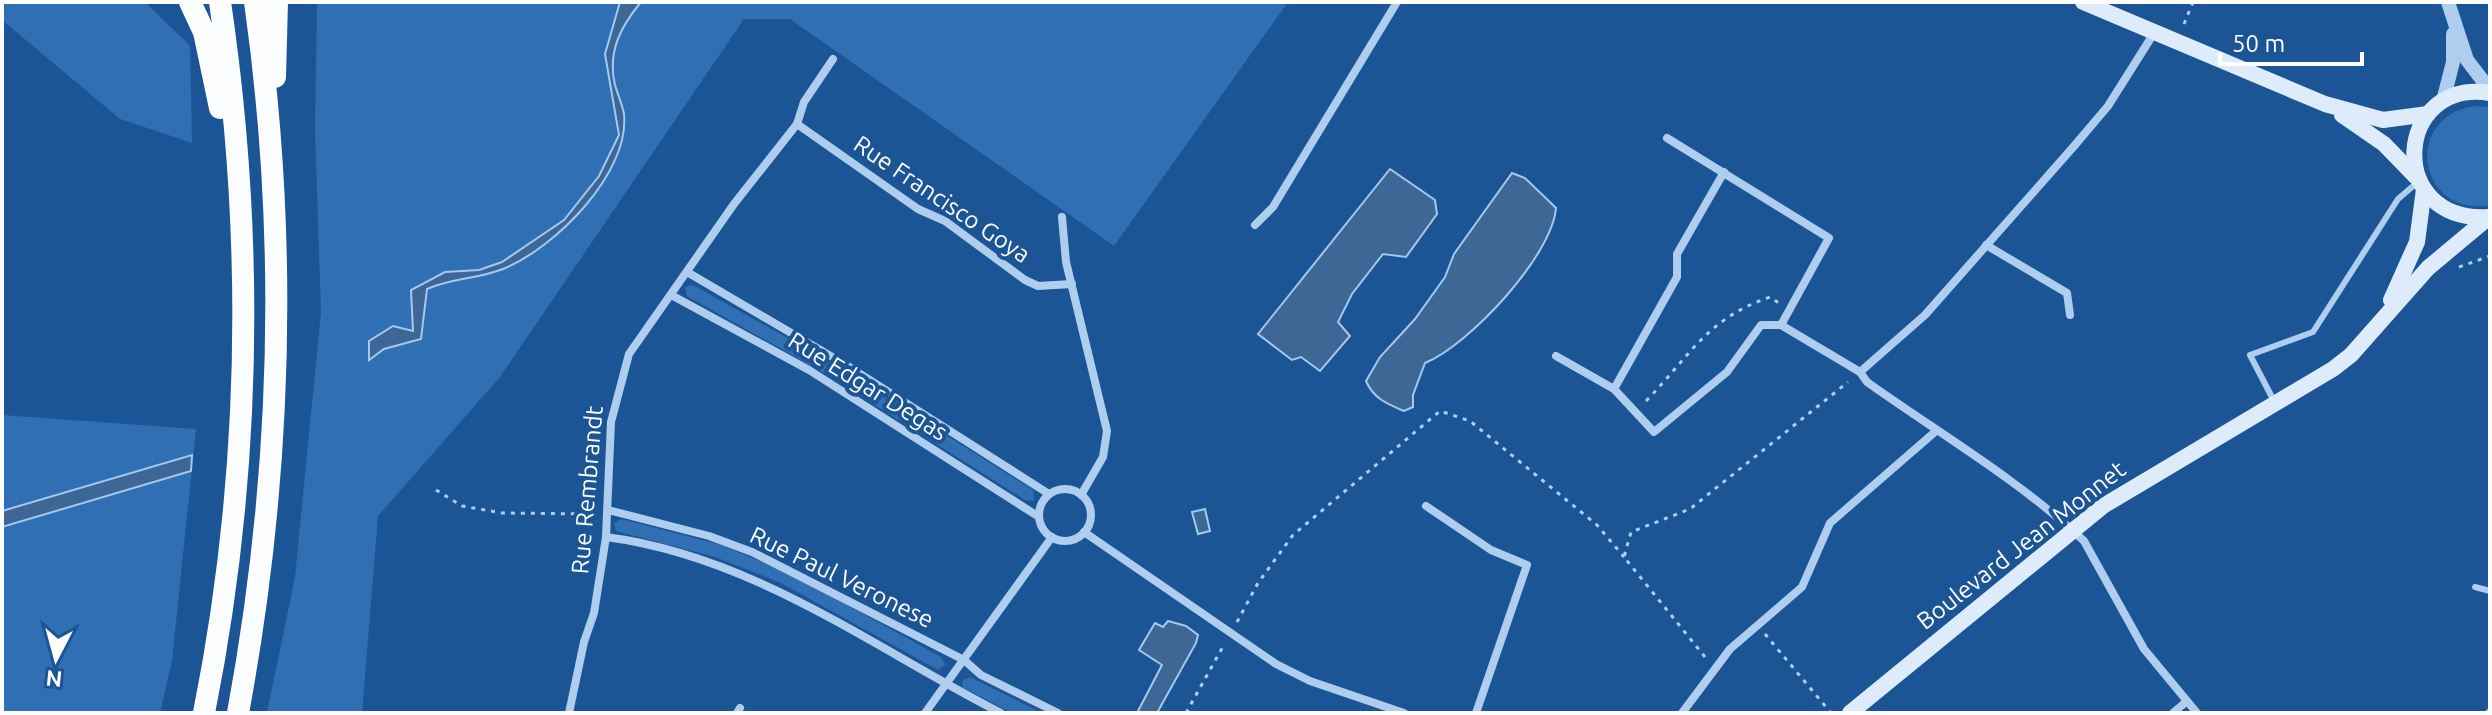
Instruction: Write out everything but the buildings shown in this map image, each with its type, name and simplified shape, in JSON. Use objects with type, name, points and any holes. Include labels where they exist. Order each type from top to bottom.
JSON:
[{"type":"highway","points":[[190,2],[208,47],[242,217]]},
{"type":"highway","points":[[204,713],[225,599],[238,474],[244,356],[242,217],[220,2]]},
{"type":"highway","points":[[238,713],[263,563],[278,365],[278,270],[270,123],[255,2]]},
{"type":"highway","points":[[270,123],[279,33],[277,2]]},
{"type":"main road","points":[[2083,2],[2325,104],[2383,120],[2428,114],[2443,101],[2467,92],[2490,91]]},
{"type":"main road","points":[[2325,104],[2365,128],[2445,209],[2459,215],[2489,216]]},
{"type":"main road","name":"Boulevard Jean Monnet","points":[[2383,315],[2417,242],[2420,183],[2415,138],[2428,114]]},
{"type":"main road","name":"Boulevard Jean Monnet","points":[[1850,713],[2103,506],[2342,362],[2449,247],[2489,216]]},
{"type":"street","points":[[1255,225],[1273,207],[1397,2]]},
{"type":"street","points":[[2448,2],[2467,60],[2490,91]]},
{"type":"street","points":[[2443,101],[2453,62],[2453,21]]},
{"type":"street","points":[[1860,372],[1925,315],[2108,106],[2154,32]]},
{"type":"street","name":"Rue Rembrandt","points":[[569,713],[584,642],[594,613],[606,537],[611,422],[629,354],[797,124],[804,102],[833,59]]},
{"type":"street","name":"Rue Francisco Goya","points":[[797,124],[918,209],[945,221],[1025,280],[1038,286],[1072,284]]},
{"type":"street","points":[[1667,138],[1829,238],[1781,325]]},
{"type":"street","points":[[1614,389],[1677,277],[1677,254],[1724,172]]},
{"type":"street","points":[[1062,217],[1072,284],[1107,431],[1103,457],[1081,495]]},
{"type":"street","points":[[1986,245],[2067,293],[2070,315]]},
{"type":"street","name":"Rue Edgar Degas","points":[[687,272],[851,368],[1049,494]]},
{"type":"street","name":"Rue Edgar Degas","points":[[673,296],[809,370],[1039,517]]},
{"type":"street","points":[[1556,356],[1614,389],[1654,432],[1727,372],[1761,325],[1781,325],[1860,372],[1867,382],[2040,503],[2073,530],[2084,541],[2144,649],[2197,713]]},
{"type":"street","points":[[1682,713],[1714,667],[1802,587],[1830,523],[1936,431]]},
{"type":"street","points":[[1066,489],[1081,495],[1090,509],[1084,532],[1070,540],[1052,537],[1041,526],[1039,508],[1049,494],[1066,489]]},
{"type":"street","points":[[1426,506],[1491,550],[1527,565],[1476,713]]},
{"type":"street","name":"Rue Paul Veronese","points":[[608,512],[709,536],[752,552],[964,660],[981,675],[1058,713]]},
{"type":"street","points":[[1084,532],[1231,634],[1310,681],[1404,713]]},
{"type":"street","name":"Rue Paul Veronese","points":[[606,537],[635,541],[712,562],[783,591],[946,685],[1001,713]]},
{"type":"street","points":[[925,713],[1052,537]]},
{"type":"street","points":[[2173,713],[2187,701]]},
{"type":"lane","points":[[2275,403],[2250,355],[2313,332],[2398,199],[2420,183]]},
{"type":"lane","points":[[2475,587],[2490,591]]},
{"type":"path","points":[[2176,42],[2193,2]]},
{"type":"path","points":[[2454,268],[2490,256]]},
{"type":"path","points":[[1635,412],[1709,330],[1738,308],[1770,297],[1790,309]]},
{"type":"path","points":[[1624,557],[1631,532],[1690,509],[1860,372]]},
{"type":"path","points":[[1186,713],[1258,583],[1293,535],[1440,411],[1470,421],[1597,525],[1714,667]]},
{"type":"path","points":[[436,490],[462,506],[502,513],[608,512]]},
{"type":"path","points":[[1758,625],[1831,713]]},
{"type":"shaded area","points":[[2,2],[145,2],[190,46],[192,143],[120,119],[2,20]]},
{"type":"shaded area","points":[[317,2],[1288,2],[1114,246],[790,19],[744,19],[500,377],[378,516],[362,713],[267,713],[295,577],[321,312],[315,130]]},
{"type":"shaded area","points":[[620,2],[641,2],[627,20],[614,51],[613,73],[624,114],[623,137],[602,183],[566,226],[523,259],[494,272],[427,289],[421,339],[384,349],[369,360],[369,341],[393,326],[413,331],[411,290],[445,272],[479,270],[502,262],[564,220],[599,176],[619,135],[605,54]]},
{"type":"shaded area","points":[[2474,106],[2490,107],[2490,205],[2466,205],[2447,197],[2434,183],[2428,165],[2428,146],[2436,128],[2451,114]]},
{"type":"shaded area","points":[[1390,169],[1435,200],[1437,214],[1406,257],[1383,254],[1352,294],[1338,322],[1350,336],[1320,371],[1301,357],[1292,360],[1258,334]]},
{"type":"shaded area","points":[[1512,173],[1525,178],[1556,208],[1551,228],[1540,250],[1506,297],[1485,319],[1443,353],[1425,363],[1413,395],[1413,407],[1404,411],[1386,403],[1372,392],[1366,381],[1380,357],[1415,319],[1445,277],[1454,254]]},
{"type":"shaded area","points":[[693,285],[825,359],[1033,490],[1034,501],[1025,500],[819,370],[687,296],[685,287]]},
{"type":"shaded area","points":[[2,415],[196,429],[172,661],[160,713],[2,713]]},
{"type":"shaded area","points":[[192,455],[191,471],[2,527],[2,511]]},
{"type":"shaded area","points":[[1205,509],[1210,531],[1198,534],[1192,512]]},
{"type":"shaded area","points":[[621,519],[718,544],[786,571],[941,657],[945,665],[938,670],[781,583],[715,557],[616,531],[614,523]]},
{"type":"shaded area","points":[[1168,621],[1186,626],[1198,635],[1196,643],[1157,713],[1137,713],[1162,665],[1139,650],[1155,623],[1163,627]]},
{"type":"shaded area","points":[[970,677],[1041,713],[1012,713],[962,687],[963,680]]}]
